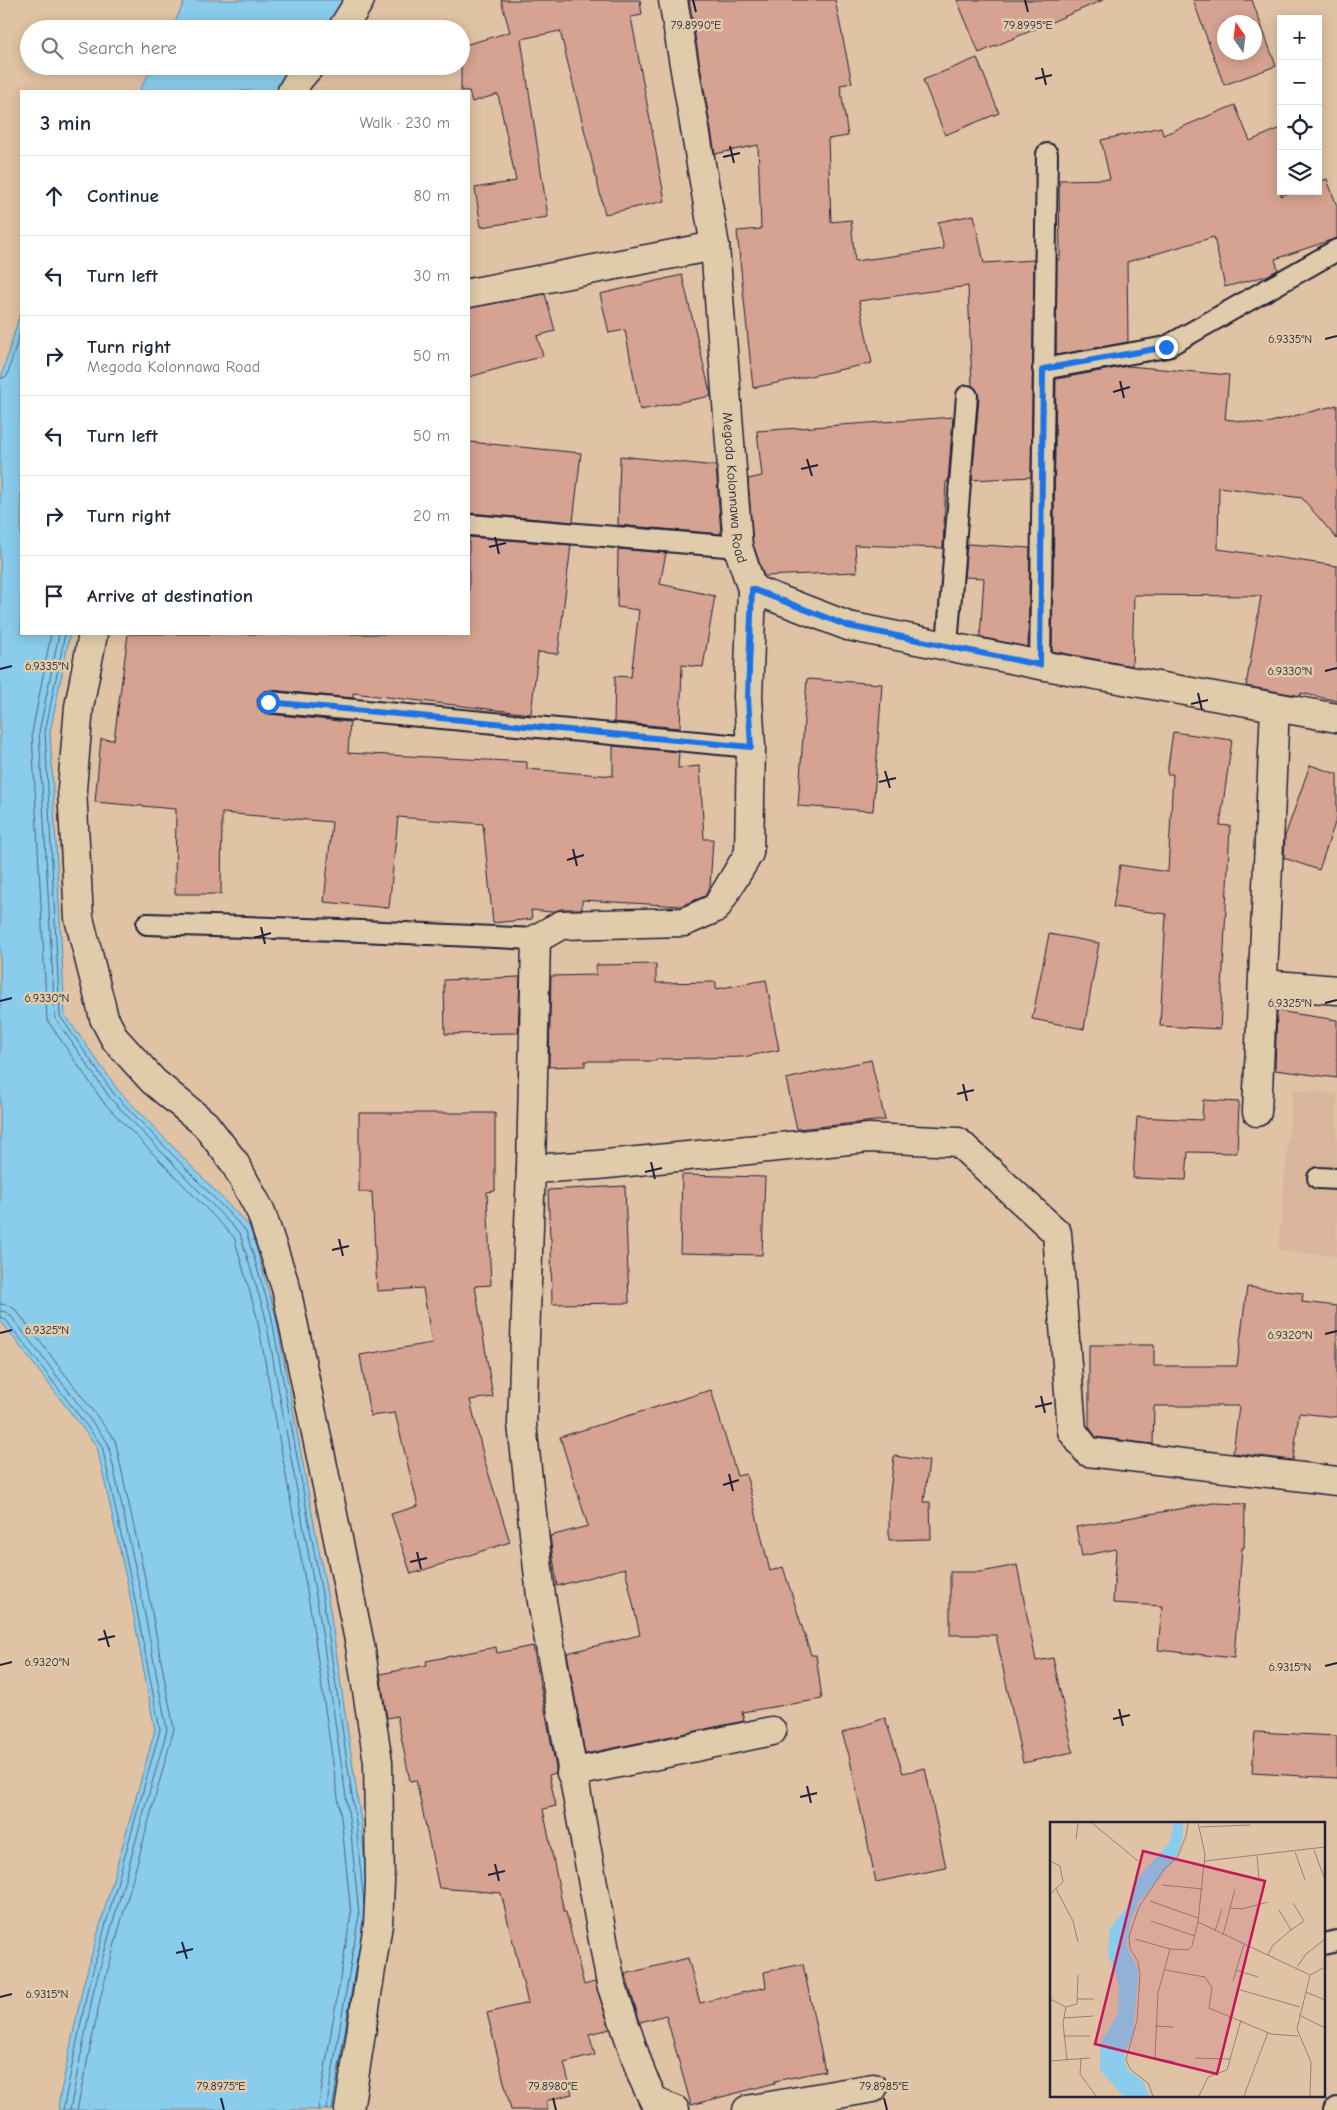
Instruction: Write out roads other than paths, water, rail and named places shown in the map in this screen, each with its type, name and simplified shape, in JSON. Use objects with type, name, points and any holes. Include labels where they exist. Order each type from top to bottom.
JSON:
[{"type":"street","points":[[348,20],[360,0]]},
{"type":"street","name":"Megoda Kolonnawa Road","points":[[673,0],[715,246],[738,548],[752,589]]},
{"type":"street","points":[[293,90],[302,75]]},
{"type":"street","points":[[470,292],[715,246]]},
{"type":"street","points":[[675,2110],[654,2100],[642,2076],[611,1984],[540,1596],[522,1424],[531,1168],[536,939],[561,925],[684,922],[716,908],[749,854],[751,747],[748,697],[752,589],[848,626],[1040,665],[1337,718]]},
{"type":"street","points":[[93,635],[79,707],[72,789],[79,918],[104,1018],[115,1039],[153,1081],[204,1124],[234,1162],[261,1212],[286,1288],[360,1645],[378,1762],[380,1882],[378,1924],[349,2110]]},
{"type":"street","points":[[1257,1112],[1275,707]]},
{"type":"street","points":[[1263,984],[1337,990]]},
{"type":"street","points":[[531,1168],[597,1166],[869,1138],[958,1142],[1057,1232],[1072,1431],[1088,1452],[1337,1481]]},
{"type":"street","points":[[571,1773],[772,1731]]},
{"type":"street","points":[[747,2110],[873,2088]]},
{"type":"lane","points":[[1040,665],[1047,154]]},
{"type":"lane","points":[[1043,369],[1166,347],[1337,250]]},
{"type":"lane","points":[[948,645],[967,396]]},
{"type":"lane","points":[[470,524],[738,548]]},
{"type":"lane","points":[[268,702],[751,747]]},
{"type":"lane","points":[[147,924],[349,930],[536,939]]},
{"type":"lane","points":[[1324,1944],[1337,1941]]},
{"type":"water","points":[[185,0],[345,0],[339,16],[335,20],[176,20]]},
{"type":"water","points":[[148,75],[291,75],[283,90],[140,90]]},
{"type":"water","points":[[20,314],[20,635],[70,635],[50,732],[65,1015],[118,1090],[250,1227],[275,1313],[330,1610],[361,1822],[370,1915],[337,2110],[59,2110],[58,2106],[83,1986],[155,1730],[129,1591],[97,1447],[0,1320],[0,381]]}]
